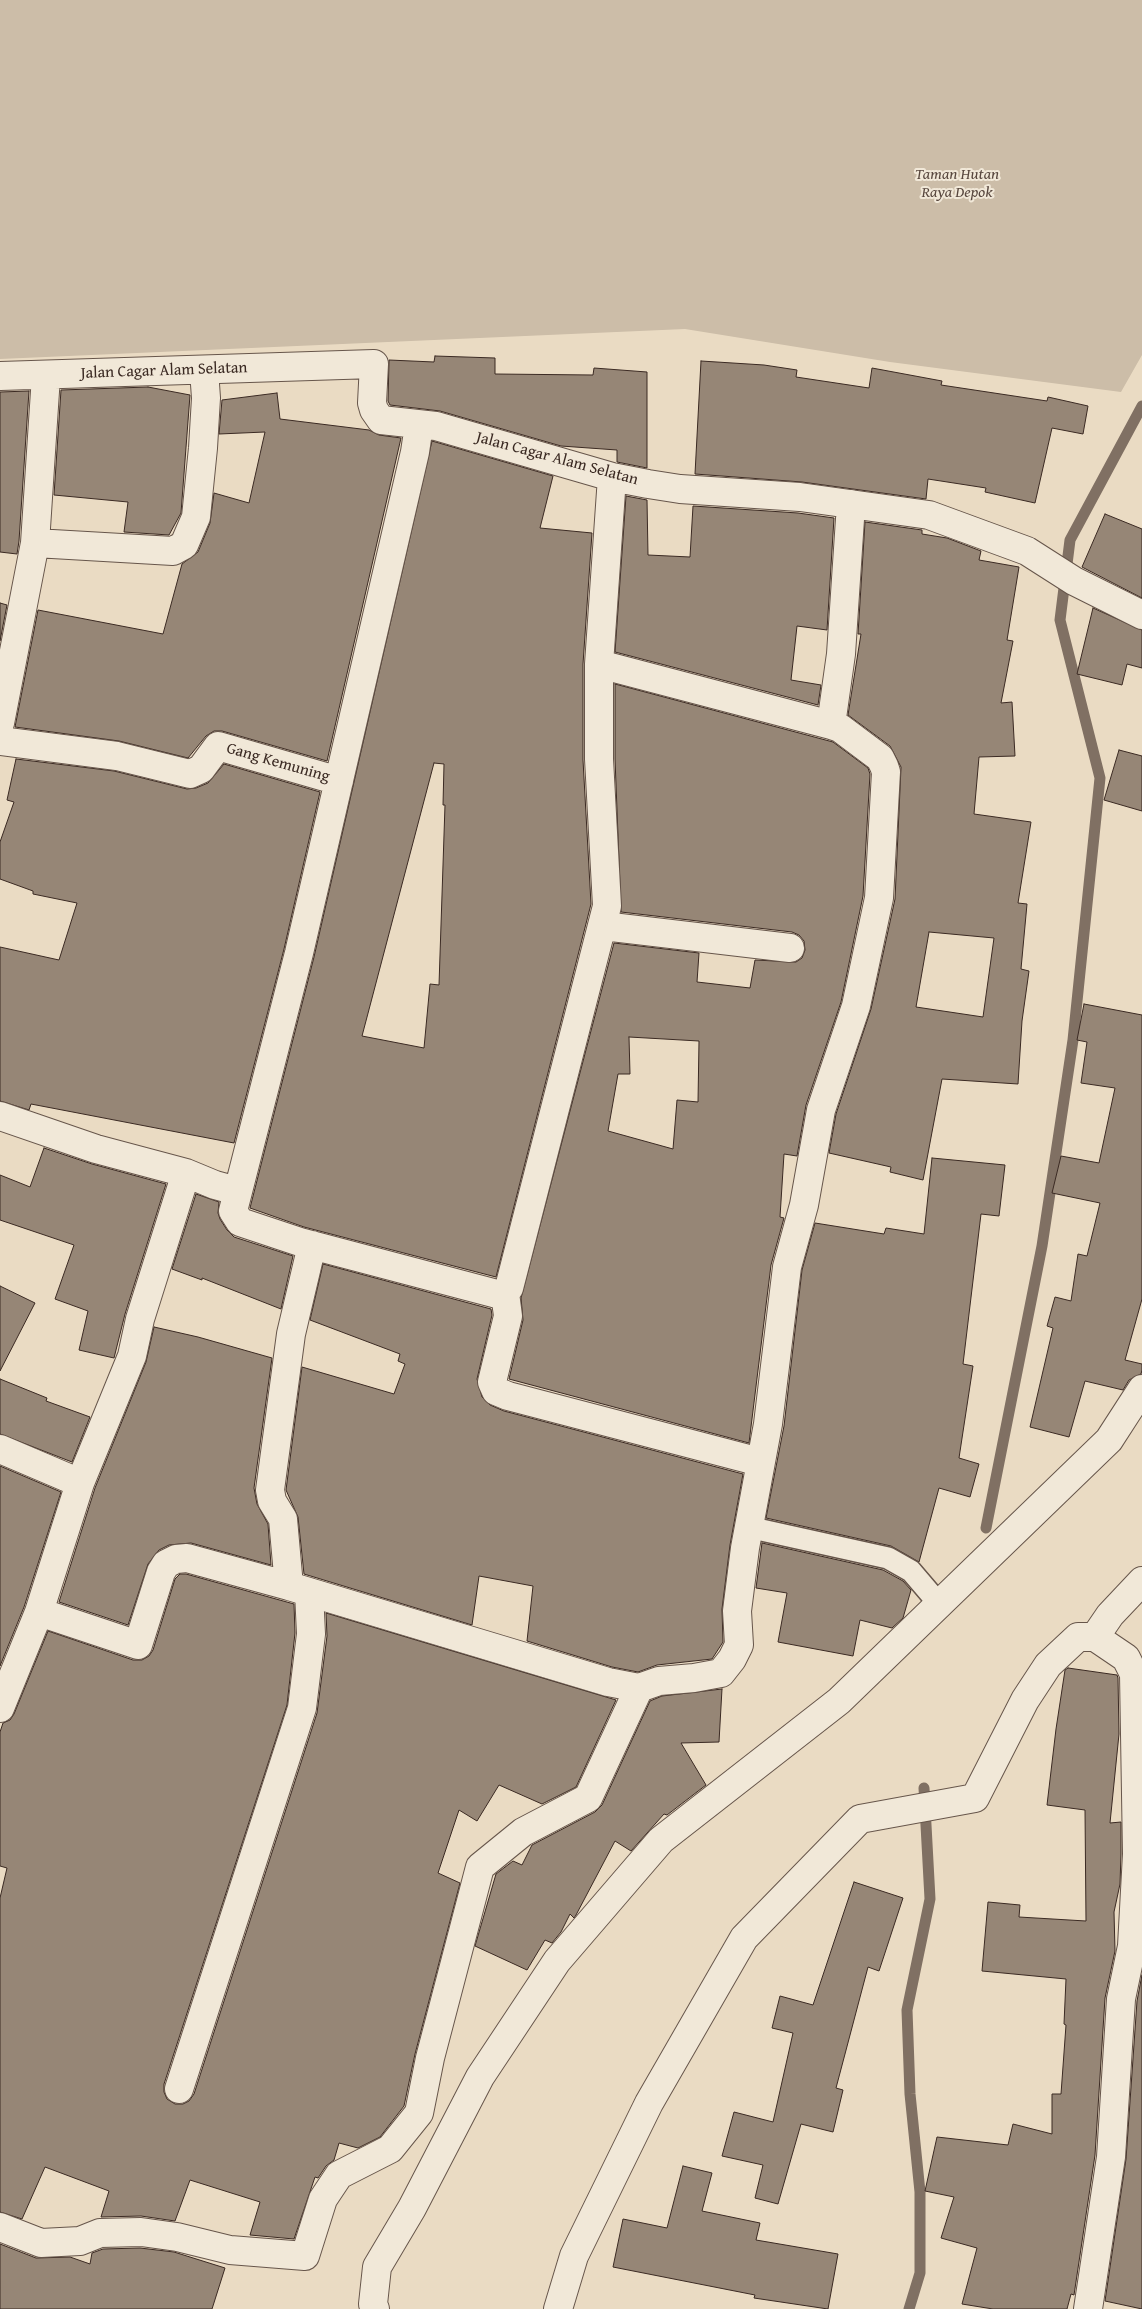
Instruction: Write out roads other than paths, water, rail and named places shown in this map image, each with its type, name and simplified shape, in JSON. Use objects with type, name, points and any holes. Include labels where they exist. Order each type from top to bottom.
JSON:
[{"type":"street","name":"Jalan Cagar Alam Selatan","points":[[0,376],[374,364],[372,403],[374,410],[381,420],[436,426],[612,477],[680,489],[800,497],[929,515],[1027,551],[1074,580],[1142,615]]},
{"type":"street","points":[[35,543],[173,551],[184,545],[196,516],[206,398],[204,370]]},
{"type":"street","points":[[0,723],[35,543],[46,376]]},
{"type":"street","points":[[419,425],[416,452],[299,953],[233,1211],[240,1222],[312,1245],[497,1294],[506,1293]]},
{"type":"street","points":[[612,477],[599,664],[599,760],[607,892],[603,926],[509,1288],[506,1293],[508,1316],[492,1382],[496,1390],[508,1396],[760,1462]]},
{"type":"street","points":[[831,725],[841,654],[851,504]]},
{"type":"street","points":[[39,1612],[138,1645],[161,1572],[166,1564],[176,1559],[187,1558],[299,1589],[608,1682],[639,1688],[659,1681],[694,1678],[721,1673],[732,1659],[739,1645],[737,1611],[748,1527],[768,1424],[787,1267],[804,1205],[821,1110],[856,1006],[879,898],[886,772],[880,758],[840,728],[599,664]]},
{"type":"street","name":"Gang Kemuning","points":[[0,741],[118,756],[190,774],[201,769],[218,746],[339,781]]},
{"type":"street","points":[[603,926],[790,948]]},
{"type":"street","points":[[0,1116],[96,1149],[186,1173],[237,1192]]},
{"type":"street","points":[[0,1708],[39,1612],[80,1483],[132,1356],[148,1292],[186,1173]]},
{"type":"street","points":[[180,2089],[302,1708],[312,1634],[299,1589],[283,1519],[272,1501],[270,1490],[290,1334],[312,1245]]},
{"type":"street","points":[[375,2309],[377,2267],[412,2208],[480,2077],[557,1961],[661,1840],[839,1701],[940,1606],[1109,1440],[1142,1389]]},
{"type":"street","points":[[0,1449],[80,1483]]},
{"type":"street","points":[[1095,1637],[1110,1615],[1142,1581]]},
{"type":"street","points":[[558,2309],[574,2256],[649,2103],[744,1938],[860,1818],[975,1798],[1025,1700],[1048,1665],[1078,1637],[1095,1637],[1126,1658],[1134,1674],[1137,1854],[1132,1946],[1132,2000],[1088,2309]]},
{"type":"street","points":[[0,2227],[41,2243],[80,2241],[100,2233],[141,2232],[230,2250],[305,2256],[323,2199],[339,2175],[390,2149],[419,2113],[430,2058],[480,1867],[523,1832],[588,1798],[639,1688]]},
{"type":"lane","points":[[748,1527],[888,1558],[900,1563],[911,1571],[940,1606]]},
{"type":"waterway","points":[[986,1528],[1042,1246],[1073,1040],[1100,778],[1060,620],[1070,540],[1142,406]]},
{"type":"waterway","points":[[909,2309],[920,2273],[920,2192],[910,2094],[907,2010],[930,1899],[924,1788]]},
{"type":"park label","name":"Taman Hutan Raya Depok","points":[[957,184]]}]
